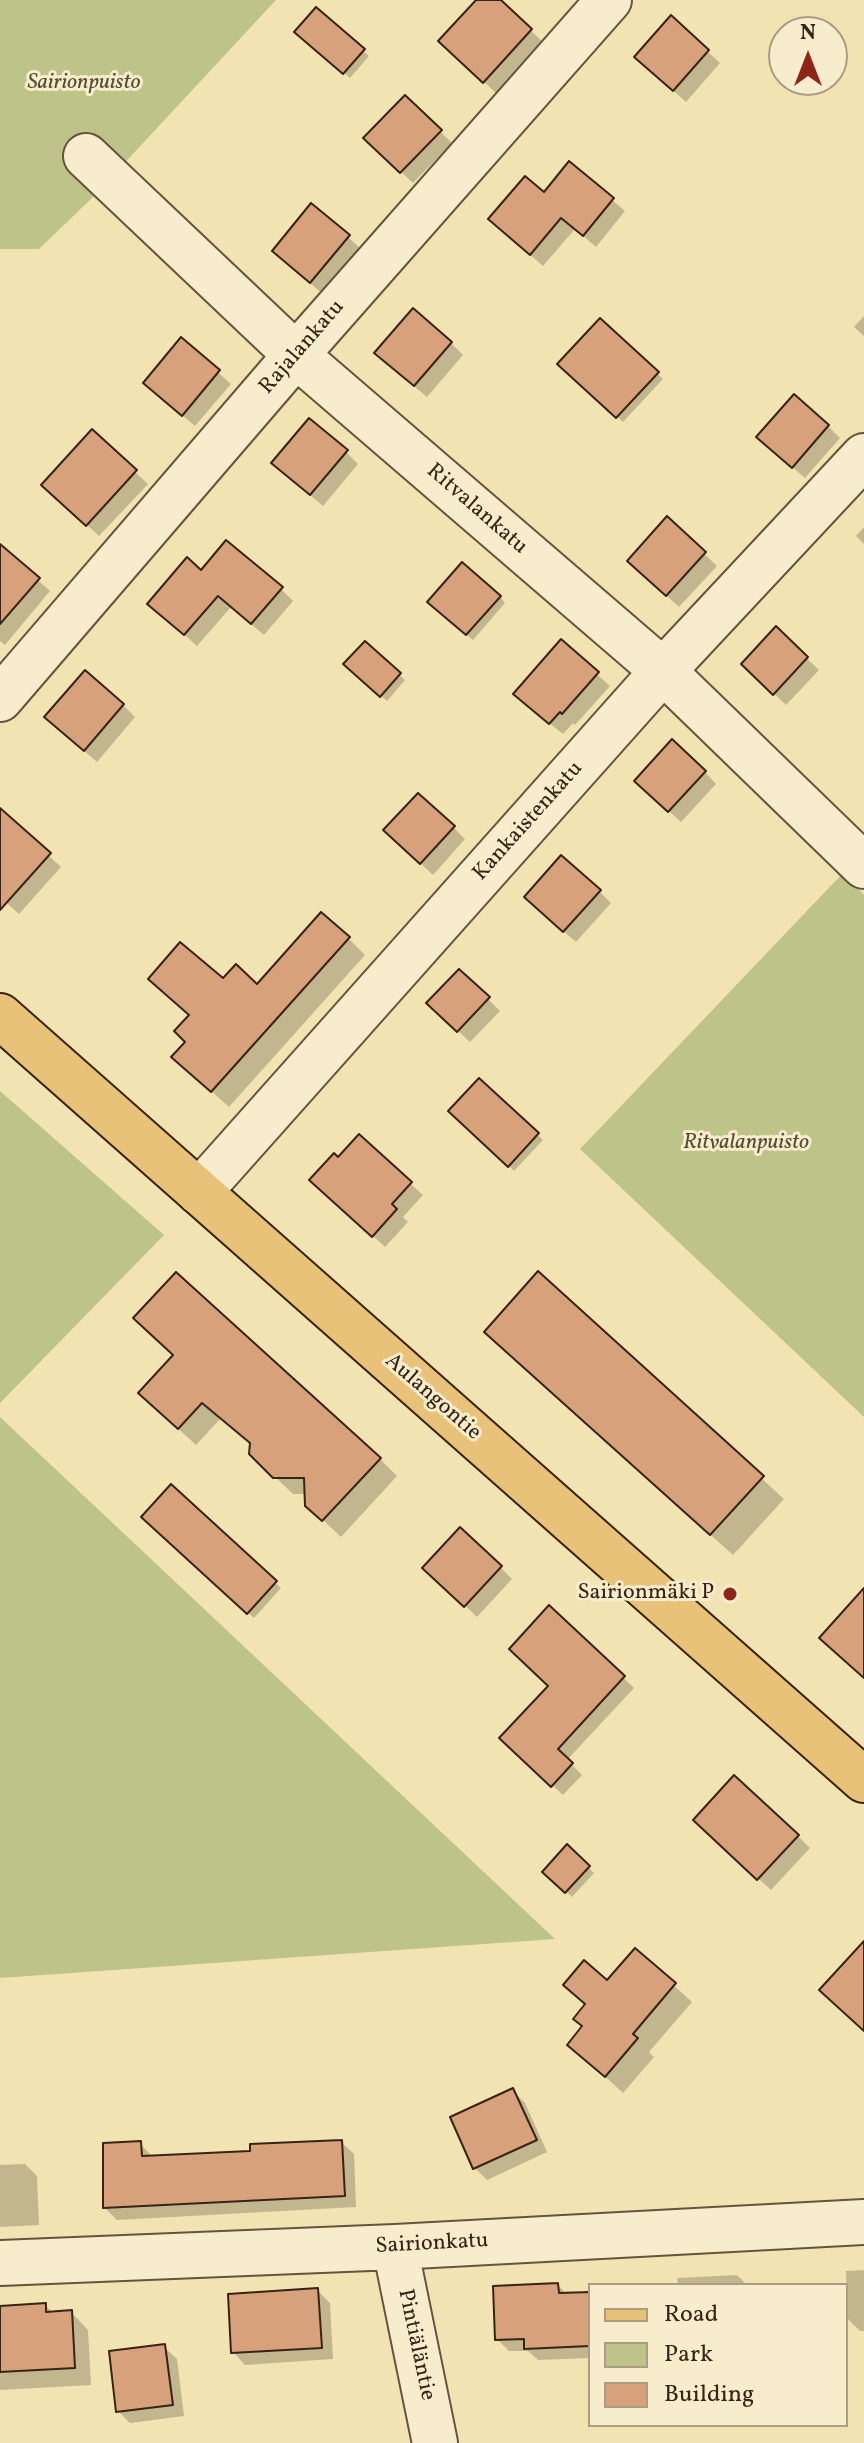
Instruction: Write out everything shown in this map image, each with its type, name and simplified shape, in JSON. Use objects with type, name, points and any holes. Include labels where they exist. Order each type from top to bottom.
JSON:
[{"type":"main road","name":"Aulangontie","points":[[0,1016],[864,1780]]},
{"type":"street","name":"Rajalankatu","points":[[0,699],[296,355],[609,0]]},
{"type":"street","name":"Ritvalankatu","points":[[86,156],[296,355],[663,671],[864,866]]},
{"type":"street","name":"Kankaistenkatu","points":[[199,1192],[663,671],[864,456]]},
{"type":"street","name":"Sairionkatu","points":[[0,2263],[395,2247],[864,2222]]},
{"type":"street","name":"Pintiäläntie","points":[[395,2247],[435,2443]]},
{"type":"green space","name":"Sairionpuisto","points":[[0,0],[276,0],[92,198],[39,249],[0,249]]},
{"type":"green space","name":"Ritvalanpuisto","points":[[843,873],[864,895],[864,1417],[580,1149]]},
{"type":"green space","points":[[0,1091],[164,1235],[0,1403]]},
{"type":"green space","points":[[0,1417],[555,1939],[0,1978]]},
{"type":"building","points":[[476,0],[501,0],[532,29],[483,83],[438,41]]},
{"type":"building","points":[[316,7],[365,49],[343,74],[294,32]]},
{"type":"building","points":[[671,15],[709,50],[673,91],[634,57]]},
{"type":"building","points":[[405,95],[442,130],[400,173],[363,138]]},
{"type":"building","points":[[569,161],[614,198],[583,236],[561,218],[530,255],[488,219],[525,176],[544,192]]},
{"type":"building","points":[[311,203],[350,235],[310,283],[272,251]]},
{"type":"building","points":[[413,308],[452,342],[414,386],[374,353]]},
{"type":"building","points":[[600,318],[659,372],[616,418],[557,364]]},
{"type":"building","points":[[181,337],[220,370],[182,416],[143,383]]},
{"type":"building","points":[[794,394],[829,425],[792,468],[756,437]]},
{"type":"building","points":[[309,418],[348,450],[310,495],[271,463]]},
{"type":"building","points":[[92,429],[137,470],[86,526],[41,485]]},
{"type":"building","points":[[667,516],[706,552],[666,596],[627,561]]},
{"type":"building","points":[[226,540],[283,587],[251,624],[218,596],[184,635],[147,604],[187,557],[201,570]]},
{"type":"building","points":[[0,544],[40,578],[0,624]]},
{"type":"building","points":[[462,562],[501,596],[466,635],[427,602]]},
{"type":"building","points":[[776,626],[808,657],[773,695],[741,664]]},
{"type":"building","points":[[561,639],[599,672],[562,714],[560,712],[549,724],[513,694]]},
{"type":"building","points":[[365,641],[401,673],[380,697],[343,664]]},
{"type":"building","points":[[85,670],[124,704],[84,751],[44,717]]},
{"type":"building","points":[[672,739],[706,771],[668,812],[634,781]]},
{"type":"building","points":[[418,793],[455,826],[420,864],[383,830]]},
{"type":"building","points":[[0,808],[51,853],[0,910]]},
{"type":"building","points":[[561,855],[601,890],[563,932],[524,897]]},
{"type":"building","points":[[321,912],[350,937],[211,1092],[171,1057],[185,1042],[174,1031],[189,1015],[148,979],[180,942],[223,978],[236,964],[257,984]]},
{"type":"building","points":[[459,969],[490,997],[457,1032],[426,1003]]},
{"type":"building","points":[[479,1078],[539,1133],[508,1167],[448,1111]]},
{"type":"building","points":[[359,1134],[412,1182],[392,1204],[397,1209],[372,1237],[309,1180],[334,1153],[338,1157]]},
{"type":"building","points":[[538,1271],[764,1476],[710,1535],[484,1332]]},
{"type":"building","points":[[176,1272],[381,1458],[322,1521],[305,1506],[304,1478],[273,1478],[249,1454],[250,1443],[202,1403],[178,1429],[138,1393],[173,1355],[133,1318]]},
{"type":"building","points":[[171,1484],[277,1581],[247,1614],[141,1517]]},
{"type":"building","points":[[460,1527],[502,1566],[464,1607],[422,1568]]},
{"type":"building","points":[[864,1588],[864,1678],[819,1638]]},
{"type":"building","points":[[549,1605],[625,1676],[558,1749],[573,1763],[551,1787],[499,1738],[548,1686],[509,1649]]},
{"type":"building","points":[[734,1775],[799,1835],[757,1880],[693,1820]]},
{"type":"building","points":[[567,1844],[590,1866],[565,1893],[542,1872]]},
{"type":"building","points":[[864,1941],[864,2031],[819,1990]]},
{"type":"building","points":[[635,1948],[676,1983],[633,2034],[638,2038],[605,2077],[567,2045],[582,2026],[573,2019],[585,2004],[563,1985],[584,1960],[607,1980]]},
{"type":"building","points":[[513,2088],[537,2140],[473,2169],[450,2117]]},
{"type":"building","points":[[342,2140],[345,2196],[103,2208],[103,2143],[141,2141],[142,2156],[250,2151],[250,2144]]},
{"type":"building","points":[[558,2283],[559,2293],[588,2292],[588,2346],[524,2349],[524,2339],[495,2340],[493,2286]]},
{"type":"building","points":[[318,2288],[322,2348],[231,2353],[228,2294]]},
{"type":"building","points":[[46,2303],[46,2312],[72,2310],[75,2368],[0,2372],[0,2306]]},
{"type":"building","points":[[165,2344],[173,2405],[116,2412],[109,2351]]},
{"type":"place","name":"Sairionmäki P","points":[[730,1594]]}]
